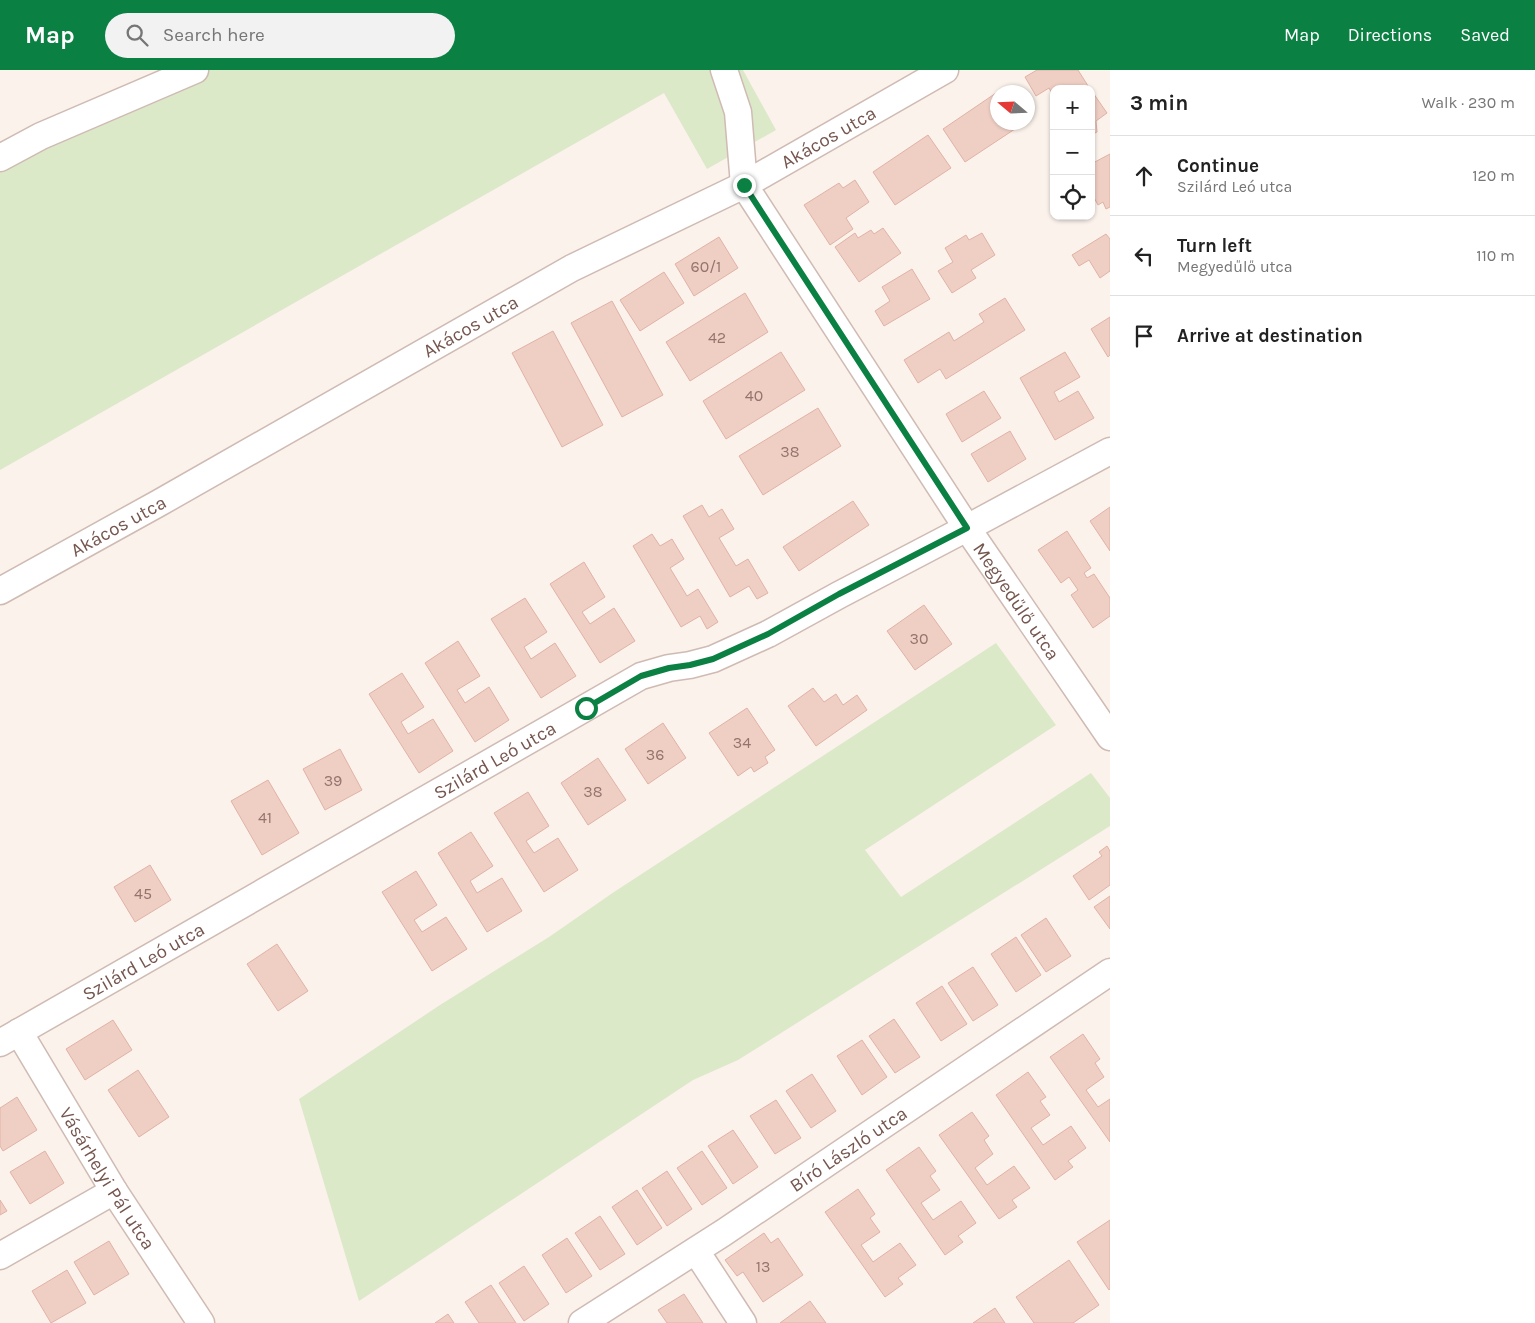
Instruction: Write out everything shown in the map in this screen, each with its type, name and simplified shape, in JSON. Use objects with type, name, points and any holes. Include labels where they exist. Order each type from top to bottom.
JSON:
[{"type":"street","points":[[0,158],[41,136],[195,70]]},
{"type":"street","name":"Megyedűlő utca","points":[[724,70],[738,112],[744,185],[967,528],[1110,737]]},
{"type":"street","name":"Akácos utca","points":[[0,591],[159,503],[572,268],[744,185],[945,70]]},
{"type":"street","name":"Szilárd Leó utca","points":[[10,1038],[641,676],[713,659],[768,634],[839,594],[1110,451]]},
{"type":"street","name":"Bíró László utca","points":[[582,1323],[696,1251],[1110,972]]},
{"type":"street","name":"Vásárhelyi Pál utca","points":[[10,1038],[114,1191],[200,1323]]},
{"type":"street","points":[[0,1256],[114,1191]]},
{"type":"street","points":[[696,1251],[743,1323]]},
{"type":"green space","points":[[162,70],[743,70],[776,130],[707,169],[664,93],[0,470],[0,148]]},
{"type":"green space","points":[[996,643],[1056,725],[865,850],[901,897],[1091,773],[1110,798],[1110,826],[738,1060],[693,1080],[359,1301],[299,1099]]},
{"type":"building","points":[[1037,70],[1078,70],[1087,85],[1050,85],[1050,90],[1049,88],[1036,96],[1035,85],[1030,85],[1025,77]]},
{"type":"building","points":[[1095,96],[1107,113],[1096,121],[1097,132],[1095,133]]},
{"type":"building","points":[[990,97],[990,130],[1013,130],[965,162],[943,129]]},
{"type":"building","points":[[928,135],[951,168],[895,205],[873,172]]},
{"type":"building","points":[[1110,154],[1110,207],[1106,209],[1103,202],[1098,205],[1095,199],[1095,162]]},
{"type":"building","points":[[855,180],[869,202],[846,218],[853,229],[830,245],[804,205],[839,183],[843,188]]},
{"type":"building","points":[[883,228],[901,253],[859,282],[835,247],[855,233],[858,238],[871,230],[874,234]]},
{"type":"building","points":[[982,233],[995,255],[971,270],[976,278],[952,293],[938,271],[953,262],[945,248],[966,235],[969,240]]},
{"type":"building","points":[[1106,234],[1110,239],[1110,271],[1100,278],[1089,260],[1079,266],[1072,255]]},
{"type":"building","points":[[719,237],[738,268],[694,296],[675,264]]},
{"type":"building","points":[[912,269],[930,299],[884,326],[875,311],[890,301],[882,287]]},
{"type":"building","points":[[664,272],[684,303],[640,331],[620,300]]},
{"type":"building","points":[[745,293],[768,332],[690,381],[666,342]]},
{"type":"building","points":[[1005,298],[1025,330],[946,379],[940,369],[918,383],[904,360],[949,332],[954,341],[984,322],[979,314]]},
{"type":"building","points":[[612,301],[663,395],[622,417],[571,323]]},
{"type":"building","points":[[1110,317],[1110,355],[1108,357],[1091,329]]},
{"type":"building","points":[[553,331],[603,425],[562,447],[512,353]]},
{"type":"building","points":[[781,352],[805,390],[726,439],[703,401]]},
{"type":"building","points":[[1065,352],[1080,377],[1054,392],[1059,402],[1078,391],[1094,418],[1055,440],[1020,378]]},
{"type":"building","points":[[984,391],[1001,418],[962,442],[946,414]]},
{"type":"building","points":[[818,408],[841,446],[763,495],[739,456]]},
{"type":"building","points":[[1010,431],[1026,459],[988,482],[971,454]]},
{"type":"building","points":[[853,501],[869,525],[799,571],[783,547]]},
{"type":"building","points":[[702,505],[709,517],[722,509],[734,529],[719,538],[736,566],[748,559],[768,593],[757,599],[749,586],[730,597],[683,516]]},
{"type":"building","points":[[1110,507],[1110,551],[1090,521]]},
{"type":"building","points":[[1067,531],[1091,568],[1084,573],[1087,578],[1094,574],[1110,598],[1110,616],[1093,628],[1071,595],[1078,590],[1069,577],[1061,583],[1038,550]]},
{"type":"building","points":[[652,534],[660,546],[672,539],[684,559],[670,568],[687,596],[698,589],[718,622],[707,629],[700,616],[681,627],[633,546]]},
{"type":"building","points":[[584,562],[605,597],[582,612],[590,624],[614,608],[635,641],[600,663],[550,584]]},
{"type":"building","points":[[525,598],[547,632],[524,647],[531,659],[555,643],[576,676],[541,698],[491,619]]},
{"type":"building","points":[[924,605],[952,644],[915,670],[887,631]]},
{"type":"building","points":[[458,641],[480,676],[457,690],[465,703],[489,687],[509,720],[475,742],[425,663]]},
{"type":"building","points":[[402,673],[424,707],[401,722],[408,734],[433,719],[453,751],[419,773],[369,694]]},
{"type":"building","points":[[813,688],[824,702],[836,694],[843,705],[857,695],[867,710],[816,746],[788,706]]},
{"type":"building","points":[[747,708],[775,750],[765,757],[768,763],[754,772],[751,767],[738,776],[709,733]]},
{"type":"building","points":[[663,723],[686,758],[648,784],[625,749]]},
{"type":"building","points":[[340,749],[362,790],[325,810],[303,769]]},
{"type":"building","points":[[598,758],[626,800],[588,825],[561,783]]},
{"type":"building","points":[[268,780],[299,833],[262,855],[231,801]]},
{"type":"building","points":[[528,792],[549,826],[526,841],[534,853],[558,838],[578,870],[544,892],[494,813]]},
{"type":"building","points":[[471,832],[493,866],[470,881],[477,893],[502,878],[522,911],[487,932],[438,853]]},
{"type":"building","points":[[1107,846],[1110,851],[1110,885],[1089,900],[1073,876],[1102,856],[1099,852]]},
{"type":"building","points":[[150,865],[171,900],[135,922],[114,887]]},
{"type":"building","points":[[416,871],[437,905],[414,920],[422,932],[446,917],[467,949],[432,971],[382,892]]},
{"type":"building","points":[[1110,896],[1110,929],[1094,907]]},
{"type":"building","points":[[1046,918],[1071,956],[1046,972],[1021,935]]},
{"type":"building","points":[[1016,937],[1041,975],[1016,992],[991,954]]},
{"type":"building","points":[[277,944],[308,991],[278,1011],[247,964]]},
{"type":"building","points":[[973,967],[998,1005],[973,1021],[948,983]]},
{"type":"building","points":[[942,986],[967,1024],[941,1041],[916,1003]]},
{"type":"building","points":[[894,1019],[920,1057],[895,1073],[869,1036]]},
{"type":"building","points":[[113,1020],[132,1050],[85,1080],[66,1049]]},
{"type":"building","points":[[1083,1034],[1100,1059],[1095,1063],[1104,1077],[1086,1090],[1098,1107],[1110,1099],[1110,1142],[1050,1057]]},
{"type":"building","points":[[862,1040],[887,1077],[862,1095],[837,1056]]},
{"type":"building","points":[[138,1070],[169,1117],[139,1137],[108,1090]]},
{"type":"building","points":[[1028,1072],[1046,1097],[1040,1101],[1050,1115],[1031,1128],[1043,1145],[1071,1126],[1086,1148],[1068,1161],[1073,1167],[1055,1180],[996,1095]]},
{"type":"building","points":[[812,1074],[836,1111],[811,1128],[786,1091]]},
{"type":"building","points":[[17,1097],[37,1130],[3,1151],[0,1146],[0,1108]]},
{"type":"building","points":[[776,1100],[801,1138],[775,1154],[750,1116]]},
{"type":"building","points":[[972,1112],[989,1136],[984,1140],[993,1154],[975,1168],[987,1185],[1014,1166],[1030,1188],[1012,1200],[1017,1207],[999,1219],[939,1135]]},
{"type":"building","points":[[733,1130],[758,1167],[733,1184],[708,1146]]},
{"type":"building","points":[[919,1147],[936,1171],[930,1176],[940,1190],[921,1203],[933,1220],[961,1201],[976,1223],[958,1236],[963,1242],[945,1255],[886,1170]]},
{"type":"building","points":[[45,1151],[64,1183],[30,1204],[10,1172]]},
{"type":"building","points":[[702,1151],[727,1188],[702,1205],[677,1168]]},
{"type":"building","points":[[667,1171],[692,1209],[667,1226],[642,1188]]},
{"type":"building","points":[[858,1189],[875,1214],[870,1218],[880,1232],[861,1245],[873,1262],[900,1243],[916,1265],[898,1278],[903,1284],[885,1297],[825,1212]]},
{"type":"building","points":[[637,1190],[662,1228],[637,1245],[612,1207]]},
{"type":"building","points":[[0,1200],[7,1211],[0,1215]]},
{"type":"building","points":[[600,1216],[625,1254],[600,1270],[575,1233]]},
{"type":"building","points":[[1110,1220],[1110,1289],[1109,1290],[1077,1242]]},
{"type":"building","points":[[764,1233],[771,1243],[778,1238],[803,1275],[763,1302],[743,1272],[737,1276],[725,1260]]},
{"type":"building","points":[[567,1238],[592,1276],[566,1293],[542,1255]]},
{"type":"building","points":[[109,1241],[129,1274],[94,1295],[74,1262]]},
{"type":"building","points":[[1069,1260],[1099,1305],[1073,1323],[1034,1323],[1016,1297]]},
{"type":"building","points":[[524,1266],[549,1304],[524,1321],[499,1283]]},
{"type":"building","points":[[67,1270],[86,1303],[51,1323],[32,1291]]},
{"type":"building","points":[[491,1285],[516,1323],[479,1323],[465,1302]]},
{"type":"building","points":[[684,1294],[703,1323],[667,1323],[658,1310]]},
{"type":"building","points":[[810,1301],[826,1323],[780,1323]]},
{"type":"building","points":[[995,1308],[1005,1323],[973,1323]]},
{"type":"building","points":[[448,1314],[454,1323],[435,1323]]},
{"type":"route","points":[[586,708],[641,676],[713,659],[768,634],[839,594],[967,528],[744,185]]}]
